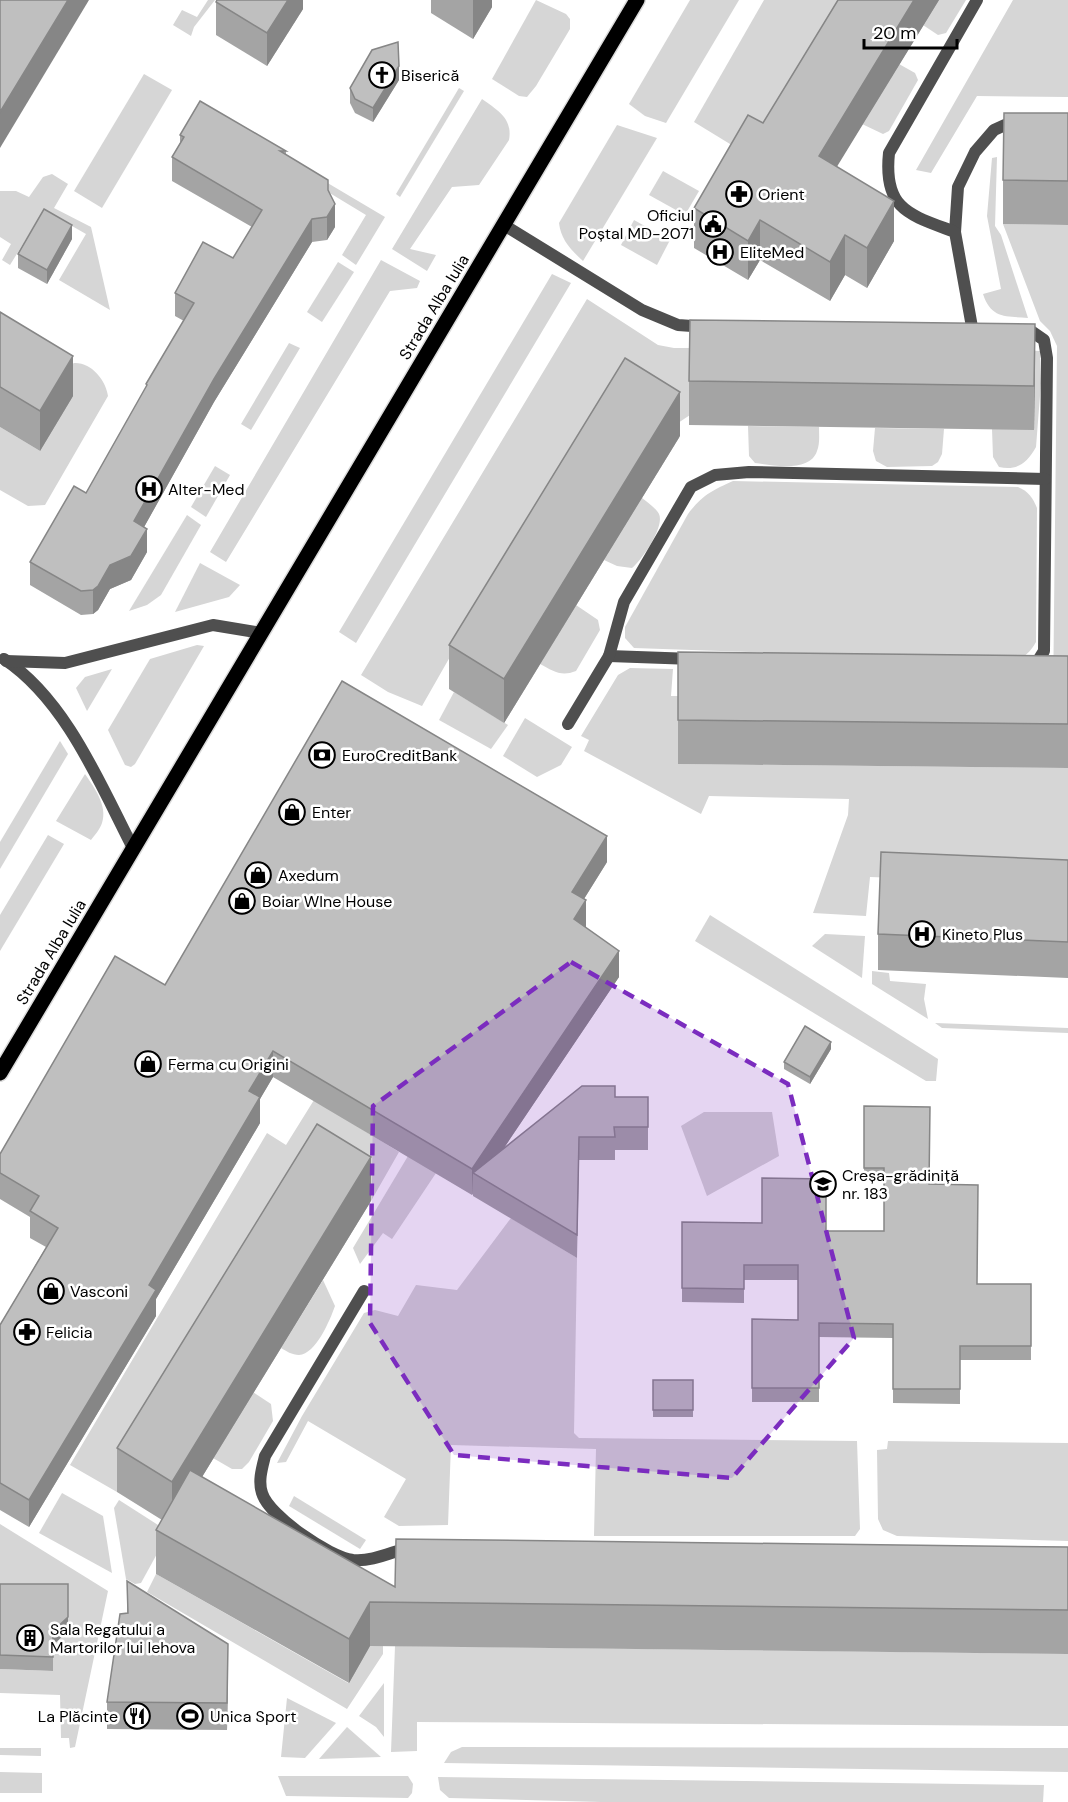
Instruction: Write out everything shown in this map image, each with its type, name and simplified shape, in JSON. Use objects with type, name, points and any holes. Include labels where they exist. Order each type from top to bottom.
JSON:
[{"type":"main road","name":"Strada Alba Iulia","points":[[0,1073],[637,0]]},
{"type":"street","points":[[955,232],[906,212],[890,190],[887,171],[889,153],[977,0]]},
{"type":"street","points":[[972,327],[955,232],[958,187],[975,152],[994,130],[1005,125],[1029,123]]},
{"type":"street","points":[[504,225],[586,276],[662,319],[678,325],[716,327]]},
{"type":"street","points":[[1007,329],[1031,331],[1044,340],[1047,358],[1044,651],[1036,666],[1022,672]]},
{"type":"street","points":[[568,724],[609,656],[624,602],[691,487],[715,475],[749,472],[1046,478]]},
{"type":"street","points":[[3,659],[65,663],[213,626],[261,633]]},
{"type":"street","points":[[609,656],[710,660]]},
{"type":"street","points":[[3,659],[50,700],[82,749],[133,848]]},
{"type":"street","points":[[364,1291],[265,1456],[260,1477],[262,1492],[268,1506],[292,1527],[342,1557],[367,1560],[411,1547],[422,1547]]},
{"type":"highlighted area","points":[[571,962],[788,1084],[854,1338],[732,1478],[454,1455],[370,1323],[373,1106]]},
{"type":"shaded area","points":[[208,0],[215,0],[194,27],[191,36],[173,25],[182,10],[197,17]]},
{"type":"shaded area","points":[[536,0],[566,14],[570,19],[570,29],[536,86],[527,97],[519,96],[492,79]]},
{"type":"shaded area","points":[[690,0],[739,0],[666,123],[645,116],[629,104]]},
{"type":"shaded area","points":[[764,0],[863,0],[748,155],[694,122]]},
{"type":"shaded area","points":[[938,0],[966,0],[946,33],[938,35],[923,25]]},
{"type":"shaded area","points":[[1013,0],[1068,0],[1068,97],[977,96],[931,173],[916,170]]},
{"type":"shaded area","points":[[899,64],[915,73],[918,80],[889,131],[883,134],[862,124]]},
{"type":"shaded area","points":[[144,74],[172,90],[102,208],[74,191]]},
{"type":"shaded area","points":[[459,88],[464,91],[400,197],[396,194]]},
{"type":"shaded area","points":[[482,99],[503,115],[509,126],[509,140],[479,185],[452,187],[410,249],[436,255],[427,271],[392,249]]},
{"type":"shaded area","points":[[617,125],[657,138],[583,261],[564,240],[559,223]]},
{"type":"shaded area","points":[[997,157],[995,226],[1001,235],[1028,318],[1000,315],[990,308],[983,294],[1001,289],[987,216],[992,158]]},
{"type":"shaded area","points":[[304,169],[385,217],[356,265],[342,255],[366,215],[300,175]]},
{"type":"shaded area","points":[[663,171],[699,191],[685,215],[649,195]]},
{"type":"shaded area","points":[[52,174],[68,184],[54,208],[91,227],[110,310],[59,280],[86,234],[44,210],[10,265],[2,260],[11,244],[0,237],[0,191],[16,191],[29,197],[43,177]]},
{"type":"shaded area","points":[[634,220],[670,240],[657,265],[621,245]]},
{"type":"shaded area","points":[[1003,224],[1068,225],[1068,701],[1053,701],[1057,346],[1050,331],[1040,321]]},
{"type":"shaded area","points":[[381,260],[420,281],[417,288],[390,291],[226,562],[210,552]]},
{"type":"shaded area","points":[[338,262],[354,272],[322,322],[307,312]]},
{"type":"shaded area","points":[[552,274],[571,283],[356,643],[339,632]]},
{"type":"shaded area","points":[[587,299],[658,345],[674,348],[943,347],[1040,351],[1041,383],[1036,447],[1021,464],[1005,468],[999,467],[993,457],[992,429],[690,415],[669,429],[471,620],[422,706],[388,692],[361,675]]},
{"type":"shaded area","points":[[289,343],[300,348],[251,430],[241,424]]},
{"type":"shaded area","points":[[74,363],[86,365],[97,373],[108,396],[45,505],[28,506],[0,490],[0,427],[40,451],[69,366]]},
{"type":"shaded area","points":[[748,426],[819,427],[818,448],[813,458],[799,465],[780,466],[755,463],[749,456]]},
{"type":"shaded area","points":[[875,428],[944,429],[942,454],[938,462],[932,466],[887,467],[876,461],[873,451]]},
{"type":"shaded area","points":[[215,466],[230,475],[206,517],[191,507]]},
{"type":"shaded area","points":[[733,481],[1018,487],[1022,489],[1030,495],[1037,508],[1036,642],[1024,656],[1006,661],[634,648],[625,638],[625,627],[688,514],[708,494]]},
{"type":"shaded area","points":[[642,498],[659,514],[659,527],[651,543],[632,568],[617,566],[604,560]]},
{"type":"shaded area","points":[[187,515],[201,525],[161,595],[147,605],[129,611]]},
{"type":"shaded area","points":[[200,563],[240,585],[229,597],[175,612]]},
{"type":"shaded area","points":[[576,605],[598,620],[600,630],[576,671],[557,672],[540,664]]},
{"type":"shaded area","points":[[197,645],[204,646],[135,764],[131,767],[125,765],[108,730],[150,659]]},
{"type":"shaded area","points":[[630,668],[673,669],[671,696],[678,696],[678,764],[1068,768],[1068,884],[870,877],[866,916],[813,913],[848,815],[849,799],[709,796],[701,814],[584,751],[589,740],[581,736],[618,675]]},
{"type":"shaded area","points":[[112,669],[87,711],[76,688],[85,677]]},
{"type":"shaded area","points":[[454,692],[508,725],[491,749],[439,720]]},
{"type":"shaded area","points":[[525,718],[572,747],[561,765],[537,777],[503,756]]},
{"type":"shaded area","points":[[60,741],[68,754],[0,869],[0,842]]},
{"type":"shaded area","points":[[85,774],[102,803],[103,810],[101,825],[91,840],[56,821]]},
{"type":"shaded area","points":[[48,835],[64,844],[0,951],[0,915]]},
{"type":"shaded area","points":[[710,915],[938,1059],[936,1081],[926,1081],[695,941]]},
{"type":"shaded area","points":[[825,934],[865,936],[862,978],[812,946]]},
{"type":"shaded area","points":[[872,971],[889,973],[890,981],[926,984],[924,999],[928,1019],[872,984]]},
{"type":"shaded area","points":[[935,1023],[1068,1028],[1068,1033],[942,1028]]},
{"type":"shaded area","points":[[314,1100],[399,1152],[371,1201],[316,1168],[117,1492],[70,1465],[267,1133],[286,1145]]},
{"type":"shaded area","points":[[704,1112],[772,1112],[779,1156],[707,1196],[681,1126]]},
{"type":"shaded area","points":[[408,1156],[436,1173],[392,1239],[383,1233],[360,1264],[353,1248]]},
{"type":"shaded area","points":[[511,1218],[577,1258],[574,1433],[579,1438],[857,1441],[860,1529],[855,1536],[594,1536],[596,1449],[451,1445],[448,1525],[399,1526],[384,1517],[406,1479],[308,1421],[286,1462],[277,1463],[302,1416],[364,1313],[375,1310],[398,1316],[416,1285],[457,1290]]},
{"type":"shaded area","points":[[323,1280],[335,1306],[330,1319],[317,1343],[311,1349],[299,1355],[289,1353],[281,1348]]},
{"type":"shaded area","points":[[253,1392],[271,1404],[273,1421],[249,1462],[242,1469],[232,1469],[213,1458]]},
{"type":"shaded area","points":[[888,1441],[1068,1443],[1068,1541],[897,1536],[883,1530],[878,1519],[877,1450],[887,1449]]},
{"type":"shaded area","points":[[62,1493],[103,1516],[112,1573],[39,1533]]},
{"type":"shaded area","points":[[294,1496],[366,1540],[360,1549],[289,1506]]},
{"type":"shaded area","points":[[119,1500],[169,1532],[141,1583],[135,1584],[126,1579],[114,1508]]},
{"type":"shaded area","points":[[0,1524],[108,1591],[75,1747],[70,1748],[69,1738],[61,1738],[60,1695],[0,1693],[0,1669],[52,1671],[53,1645],[68,1631],[68,1598],[0,1598]]},
{"type":"shaded area","points":[[156,1574],[348,1683],[383,1624],[383,1654],[347,1709],[147,1592]]},
{"type":"shaded area","points":[[395,1646],[1068,1654],[1068,1726],[417,1722],[417,1751],[391,1752]]},
{"type":"shaded area","points":[[384,1683],[384,1737],[376,1727],[359,1716]]},
{"type":"shaded area","points":[[287,1698],[336,1723],[305,1758],[281,1757]]},
{"type":"shaded area","points":[[347,1727],[381,1757],[319,1759]]},
{"type":"shaded area","points":[[462,1747],[1068,1748],[1068,1772],[444,1763],[451,1752]]},
{"type":"shaded area","points":[[0,1748],[41,1748],[41,1756],[0,1755]]},
{"type":"shaded area","points":[[0,1772],[42,1773],[42,1793],[0,1793]]},
{"type":"shaded area","points":[[278,1776],[408,1776],[413,1784],[412,1793],[408,1798],[286,1796]]},
{"type":"shaded area","points":[[438,1777],[1044,1785],[1043,1802],[601,1802],[449,1798],[440,1790]]},
{"type":"building","points":[[0,0],[68,0],[0,112]]},
{"type":"building","points":[[217,0],[288,0],[267,33],[216,2]]},
{"type":"building","points":[[838,0],[914,0],[819,156],[894,201],[867,248],[845,235],[830,262],[760,220],[748,241],[694,208],[748,115],[763,123]]},
{"type":"building","name":"Biserică","points":[[398,42],[399,66],[373,108],[355,99],[350,88],[372,50]]},
{"type":"building","points":[[200,101],[286,151],[280,151],[328,180],[328,190],[335,204],[327,217],[312,219],[214,379],[134,521],[147,529],[131,556],[110,565],[98,586],[93,590],[81,591],[30,562],[74,486],[86,493],[194,303],[175,293],[203,242],[233,258],[262,210],[172,157],[184,137],[180,135]]},
{"type":"building","points":[[1004,113],[1068,113],[1068,181],[1003,180]]},
{"type":"building","points":[[44,209],[72,225],[47,270],[18,254]]},
{"type":"building","points":[[0,312],[73,356],[40,411],[0,387]]},
{"type":"building","points":[[690,320],[1035,324],[1034,386],[689,381]]},
{"type":"building","points":[[625,358],[680,392],[504,679],[449,645]]},
{"type":"building","points":[[678,652],[1068,656],[1068,724],[678,720]]},
{"type":"building","points":[[342,681],[607,836],[572,892],[586,900],[574,919],[619,951],[472,1169],[273,1051],[249,1091],[260,1097],[149,1285],[156,1290],[29,1500],[0,1483],[0,1325],[58,1228],[30,1211],[39,1196],[0,1173],[0,1154],[115,956],[165,985]]},
{"type":"building","points":[[881,852],[1068,860],[1068,942],[878,934]]},
{"type":"building","points":[[805,1026],[831,1042],[810,1077],[784,1062]]},
{"type":"building","points":[[582,1086],[615,1086],[615,1097],[648,1097],[648,1127],[614,1127],[615,1137],[579,1137],[577,1235],[473,1173]]},
{"type":"building","points":[[864,1106],[930,1107],[929,1184],[978,1185],[977,1284],[1031,1284],[1031,1346],[960,1346],[960,1389],[893,1389],[893,1324],[819,1323],[819,1388],[752,1388],[752,1319],[798,1320],[798,1265],[744,1265],[744,1289],[682,1288],[682,1222],[762,1223],[762,1178],[826,1179],[826,1231],[884,1231],[884,1168],[864,1168]]},
{"type":"building","points":[[317,1124],[371,1157],[172,1482],[117,1448]]},
{"type":"building","points":[[653,1380],[693,1380],[693,1410],[653,1410]]},
{"type":"building","points":[[190,1470],[395,1587],[396,1539],[1068,1547],[1068,1610],[370,1602],[349,1639],[156,1530]]},
{"type":"building","points":[[127,1581],[228,1644],[227,1703],[107,1702],[120,1614],[128,1613]]},
{"type":"building","name":"Sala Regatului a Martorilor lui Iehova","points":[[0,1584],[68,1584],[68,1617],[53,1631],[53,1657],[0,1655]]},
{"type":"place","name":"Biserică","points":[[382,75]]},
{"type":"place","name":"Orient","points":[[739,194]]},
{"type":"place","name":"Oficiul Poștal MD-2071","points":[[713,224]]},
{"type":"place","name":"EliteMed","points":[[720,252]]},
{"type":"place","name":"Alter-Med","points":[[149,489]]},
{"type":"place","name":"EuroCreditBank","points":[[322,755]]},
{"type":"place","name":"Enter","points":[[292,812]]},
{"type":"place","name":"Axedum","points":[[258,875]]},
{"type":"place","name":"Boiar WIne House","points":[[242,901]]},
{"type":"place","name":"Kineto Plus","points":[[922,934]]},
{"type":"place","name":"Ferma cu Origini","points":[[148,1064]]},
{"type":"place","name":"Creșa-grădiniță nr. 183","points":[[823,1184]]},
{"type":"place","name":"Vasconi","points":[[51,1291]]},
{"type":"place","name":"Felicia","points":[[27,1332]]},
{"type":"place","name":"Sala Regatului a Martorilor lui Iehova","points":[[30,1638]]},
{"type":"place","name":"La Plăcinte","points":[[137,1716]]},
{"type":"place","name":"Unica Sport","points":[[190,1716]]}]
